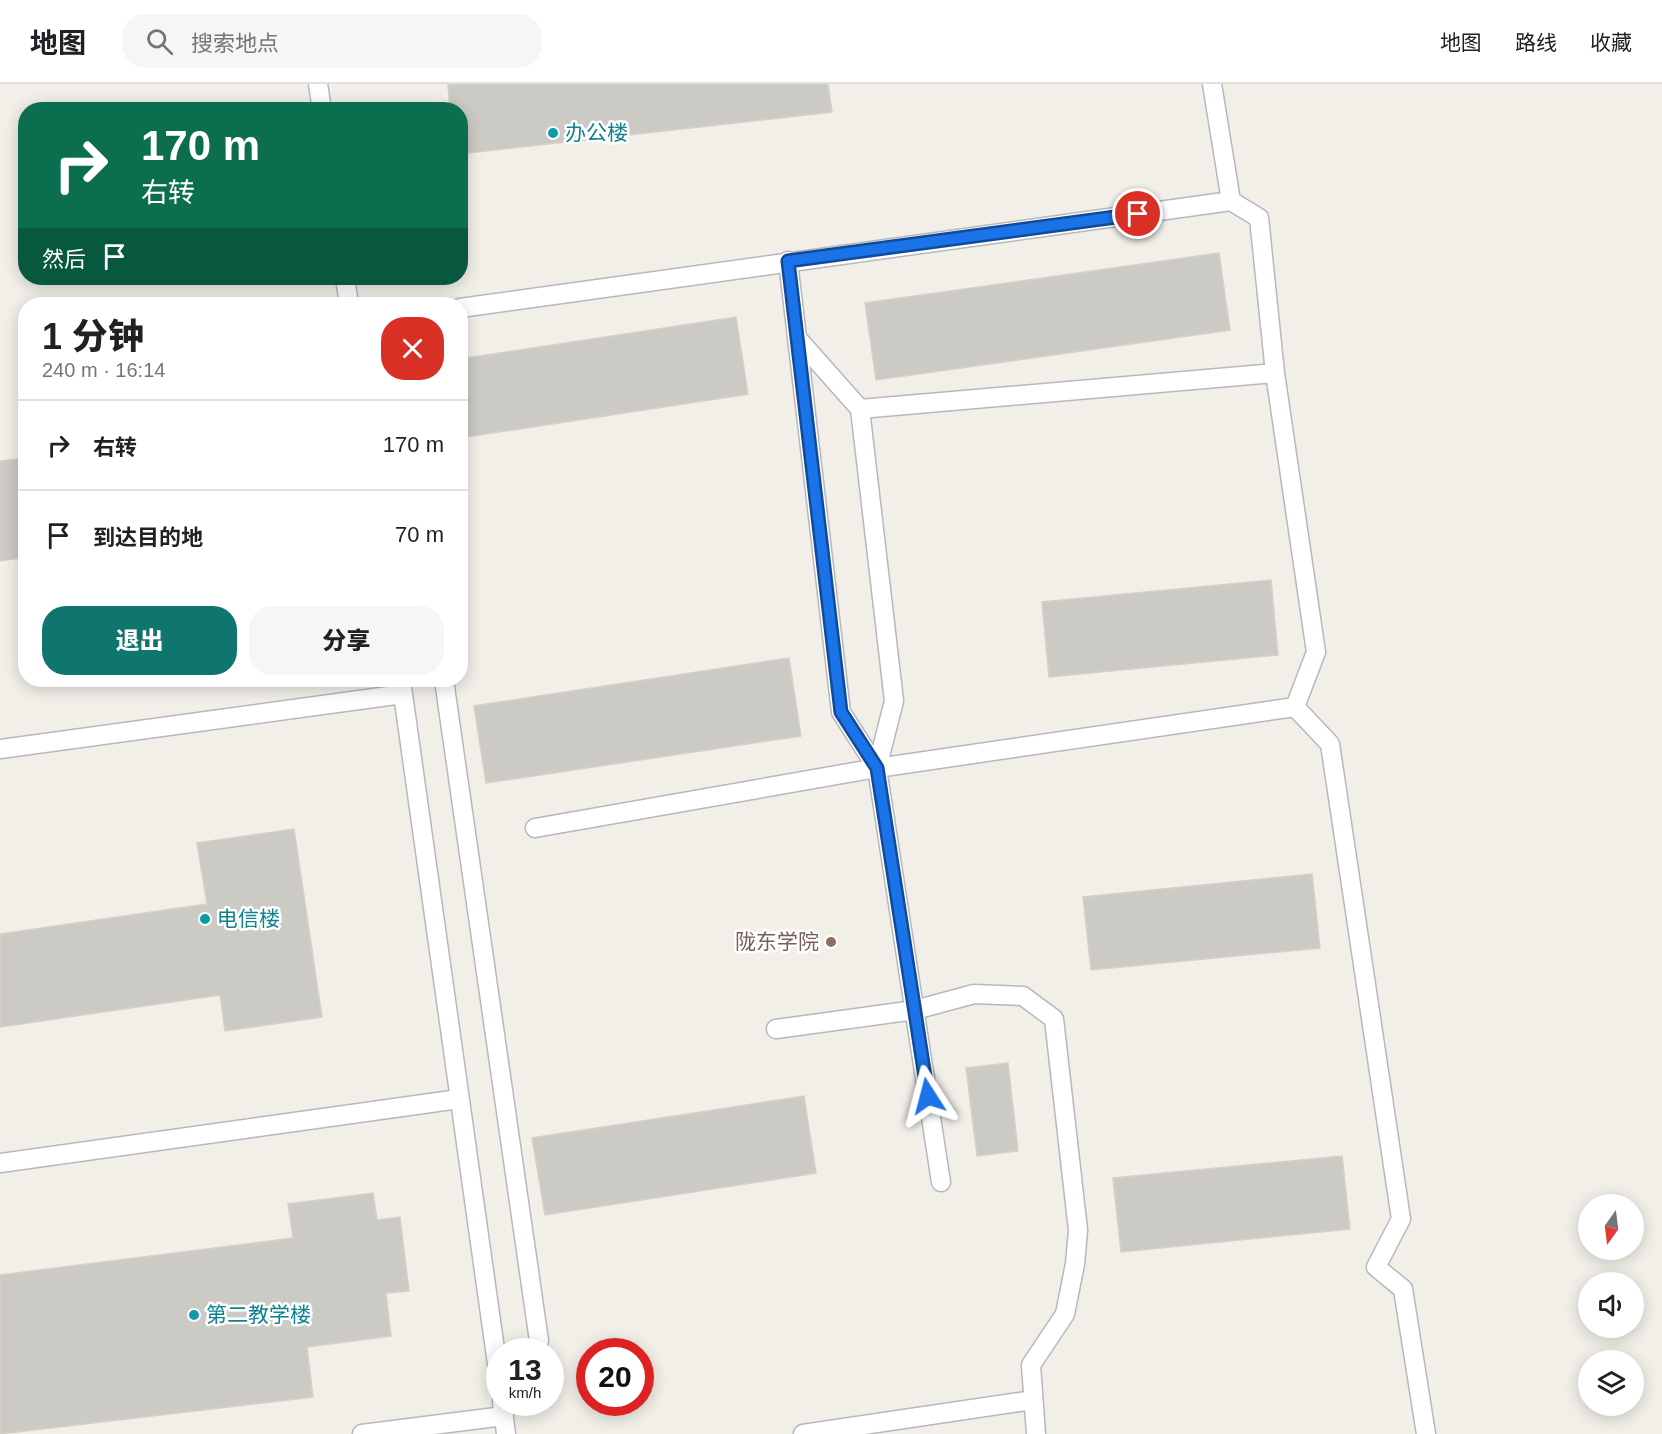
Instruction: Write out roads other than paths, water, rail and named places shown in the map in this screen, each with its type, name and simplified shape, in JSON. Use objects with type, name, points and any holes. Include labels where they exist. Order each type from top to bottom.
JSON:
[{"type":"lane","points":[[318,84],[321,102]]},
{"type":"lane","points":[[1212,84],[1231,201]]},
{"type":"lane","points":[[468,307],[1231,201],[1259,218],[1275,373],[1316,652],[1295,707]]},
{"type":"lane","points":[[788,261],[841,712],[877,768]]},
{"type":"lane","points":[[797,338],[860,409],[894,701],[877,768],[941,1182]]},
{"type":"lane","points":[[860,409],[1275,373]]},
{"type":"lane","points":[[0,749],[402,687],[493,1338]]},
{"type":"lane","points":[[445,687],[539,1338]]},
{"type":"lane","points":[[535,828],[877,768],[1295,707]]},
{"type":"lane","points":[[1295,707],[1330,744],[1401,1219],[1376,1267],[1403,1289],[1426,1434]]},
{"type":"lane","points":[[776,1029],[915,1010],[974,994],[1023,996],[1054,1019],[1077,1241],[1076,1264],[1065,1314],[1031,1365],[1036,1434]]},
{"type":"lane","points":[[0,1163],[459,1099]]},
{"type":"lane","points":[[803,1434],[1033,1400]]},
{"type":"lane","points":[[362,1434],[504,1418]]},
{"type":"place","name":"办公楼","points":[[553,133]]},
{"type":"place","name":"电信楼","points":[[205,919]]},
{"type":"place","name":"陇东学院","points":[[831,942]]},
{"type":"place","name":"第二教学楼","points":[[194,1315]]}]
